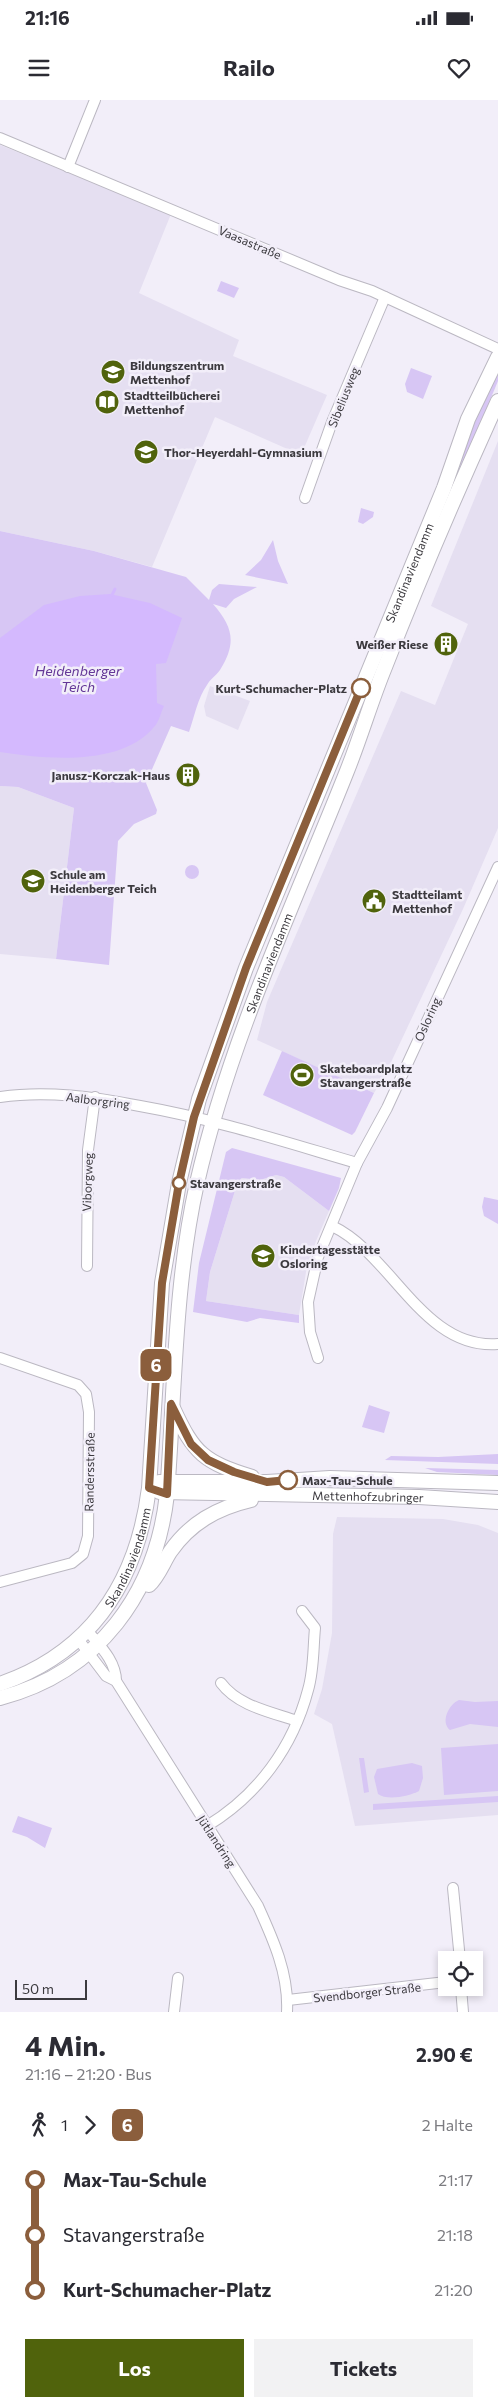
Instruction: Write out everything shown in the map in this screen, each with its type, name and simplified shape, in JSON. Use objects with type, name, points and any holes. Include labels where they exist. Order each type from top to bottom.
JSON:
[{"type":"main road","name":"Skandinaviendamm","points":[[0,1684],[32,1671],[64,1651],[83,1634],[111,1600],[135,1555],[145,1520],[149,1486],[162,1283],[179,1183],[194,1117],[246,968],[444,488],[468,419],[498,357]]},
{"type":"main road","name":"Skandinaviendamm","points":[[0,1698],[55,1676],[94,1648],[113,1630],[135,1598],[156,1552],[163,1524],[167,1488],[180,1286],[197,1185],[213,1121],[240,1035],[360,740],[394,645],[451,504],[498,401]]},
{"type":"main road","name":"Skandinaviendamm","points":[[171,1404],[186,1436],[201,1454],[220,1466],[267,1489]]},
{"type":"main road","name":"Mettenhofzubringer","points":[[267,1489],[330,1478],[498,1483]]},
{"type":"main road","name":"Mettenhofzubringer","points":[[149,1486],[167,1488],[267,1489],[498,1502]]},
{"type":"main road","points":[[135,1598],[153,1582],[176,1544],[197,1523],[225,1507],[267,1489]]},
{"type":"street","points":[[68,167],[95,100]]},
{"type":"street","name":"Vaasastraße","points":[[0,138],[339,280],[385,297],[498,349]]},
{"type":"street","name":"Sibeliusweg","points":[[305,498],[332,422],[385,297]]},
{"type":"street","name":"Osloring","points":[[318,1358],[308,1324],[308,1302],[318,1257],[357,1163],[387,1108],[498,867]]},
{"type":"street","name":"Aalborgring","points":[[0,1097],[44,1094],[95,1097],[194,1117]]},
{"type":"street","name":"Viborgweg","points":[[87,1266],[88,1150],[95,1097]]},
{"type":"street","points":[[194,1117],[357,1163]]},
{"type":"street","points":[[332,1226],[353,1238],[446,1332],[471,1343],[498,1344]]},
{"type":"street","name":"Randersstraße","points":[[0,1358],[78,1386],[86,1394],[89,1412],[88,1536],[83,1554],[72,1563],[0,1582]]},
{"type":"street","points":[[207,1826],[225,1815],[266,1776],[297,1721],[309,1689],[314,1628],[302,1611]]},
{"type":"street","name":"Jütlandring","points":[[83,1634],[116,1671],[116,1682],[242,1879],[275,1944],[288,2000],[287,2012]]},
{"type":"street","points":[[221,1683],[227,1691],[244,1702],[297,1721]]},
{"type":"street","points":[[453,1888],[459,1951]]},
{"type":"street","points":[[174,2012],[178,1978]]},
{"type":"street","name":"Svendborger Straße","points":[[288,2000],[438,1983]]},
{"type":"street","points":[[462,1996],[463,2012]]},
{"type":"shaded area","name":"Bildungszentrum Mettenhof","points":[[0,145],[171,214],[139,293],[239,340],[233,356],[327,395],[301,455],[215,417],[152,567],[94,551],[0,531]]},
{"type":"shaded area","points":[[221,281],[239,288],[234,298],[217,291]]},
{"type":"shaded area","points":[[411,368],[432,376],[423,399],[407,392],[405,384]]},
{"type":"shaded area","points":[[495,374],[498,375],[498,381],[455,484],[436,520],[480,406]]},
{"type":"shaded area","points":[[498,441],[498,828],[463,909],[385,1075],[374,1093],[257,1040],[267,1002],[401,691],[435,705],[468,624],[431,606]]},
{"type":"shaded area","points":[[361,508],[374,512],[373,517],[363,524],[358,522]]},
{"type":"shaded area","points":[[0,531],[94,551],[186,577],[209,600],[212,590],[219,584],[257,587],[234,599],[226,608],[213,604],[225,620],[228,628],[231,643],[229,652],[220,670],[204,690],[189,732],[171,726],[146,783],[157,810],[156,814],[134,824],[118,841],[109,965],[56,959],[74,808],[18,787],[0,786]]},
{"type":"shaded area","points":[[273,540],[278,561],[288,584],[245,575],[261,560]]},
{"type":"shaded area","points":[[210,686],[250,701],[238,730],[206,716],[204,706]]},
{"type":"shaded area","name":"Schule am Heidenberger Teich","points":[[0,786],[18,787],[74,808],[56,959],[0,954]]},
{"type":"shaded area","points":[[189,865],[195,865],[199,872],[195,879],[189,879],[185,875],[185,869]]},
{"type":"shaded area","name":"Skateboardplatz Stavangerstraße","points":[[282,1051],[374,1093],[352,1135],[263,1095]]},
{"type":"shaded area","points":[[232,1148],[341,1178],[339,1188],[329,1211],[284,1177],[276,1175],[260,1180],[242,1178],[238,1181],[210,1272],[206,1301],[299,1315],[299,1323],[260,1318],[247,1322],[193,1312],[199,1263],[226,1152]]},
{"type":"shaded area","name":"Kindertagesstätte Osloring","points":[[276,1175],[284,1177],[329,1211],[316,1241],[306,1272],[299,1315],[206,1301],[210,1272],[238,1181],[242,1178],[260,1180]]},
{"type":"shaded area","points":[[484,1197],[498,1200],[498,1224],[484,1216],[482,1207]]},
{"type":"shaded area","points":[[369,1405],[390,1412],[384,1433],[362,1427]]},
{"type":"shaded area","points":[[498,1454],[498,1464],[385,1460],[391,1456],[438,1457]]},
{"type":"shaded area","points":[[425,1468],[498,1470],[498,1475],[437,1472]]},
{"type":"shaded area","name":"Max-Tau-Schule","points":[[337,1517],[443,1519],[478,1525],[498,1533],[498,1815],[355,1826],[332,1724],[314,1714],[322,1689],[332,1633],[333,1534]]},
{"type":"shaded area","points":[[459,1700],[475,1702],[498,1701],[498,1727],[470,1724],[450,1730],[446,1722],[447,1714],[452,1705]]},
{"type":"shaded area","points":[[498,1744],[498,1791],[444,1795],[441,1748]]},
{"type":"shaded area","points":[[359,1758],[364,1758],[369,1792],[364,1793]]},
{"type":"shaded area","points":[[412,1763],[422,1766],[423,1778],[419,1791],[410,1795],[393,1797],[378,1794],[374,1777],[377,1769]]},
{"type":"shaded area","points":[[498,1796],[498,1802],[373,1810],[373,1804]]},
{"type":"shaded area","points":[[18,1816],[52,1828],[45,1848],[27,1837],[12,1832]]},
{"type":"water","name":"Heidenberger Teich","points":[[110,594],[150,603],[182,618],[166,663],[156,664],[157,703],[164,706],[156,725],[140,740],[122,749],[103,754],[60,758],[0,752],[0,638],[44,605],[80,596]]},
{"type":"waterway","points":[[112,595],[115,589]]},
{"type":"bus line","name":"6","points":[[288,1480],[267,1482],[234,1472],[208,1460],[191,1444],[171,1404],[167,1494],[149,1488],[157,1335],[169,1234],[199,1099],[246,968],[361,688]]},
{"type":"place","name":"Bildungszentrum Mettenhof","points":[[113,372]]},
{"type":"place","name":"Stadtteilbücherei Mettenhof","points":[[107,402]]},
{"type":"place","name":"Thor-Heyerdahl-Gymnasium","points":[[146,452]]},
{"type":"place","name":"Weißer Riese","points":[[446,644]]},
{"type":"place","name":"Kurt-Schumacher-Platz","points":[[361,688]]},
{"type":"place","name":"Janusz-Korczak-Haus","points":[[188,775]]},
{"type":"place","name":"Schule am Heidenberger Teich","points":[[33,881]]},
{"type":"place","name":"Stadtteilamt Mettenhof","points":[[374,901]]},
{"type":"place","name":"Skateboardplatz Stavangerstraße","points":[[302,1075]]},
{"type":"place","name":"Stavangerstraße","points":[[179,1183]]},
{"type":"place","name":"Kindertagesstätte Osloring","points":[[263,1256]]},
{"type":"place","name":"Max-Tau-Schule","points":[[288,1480]]}]
